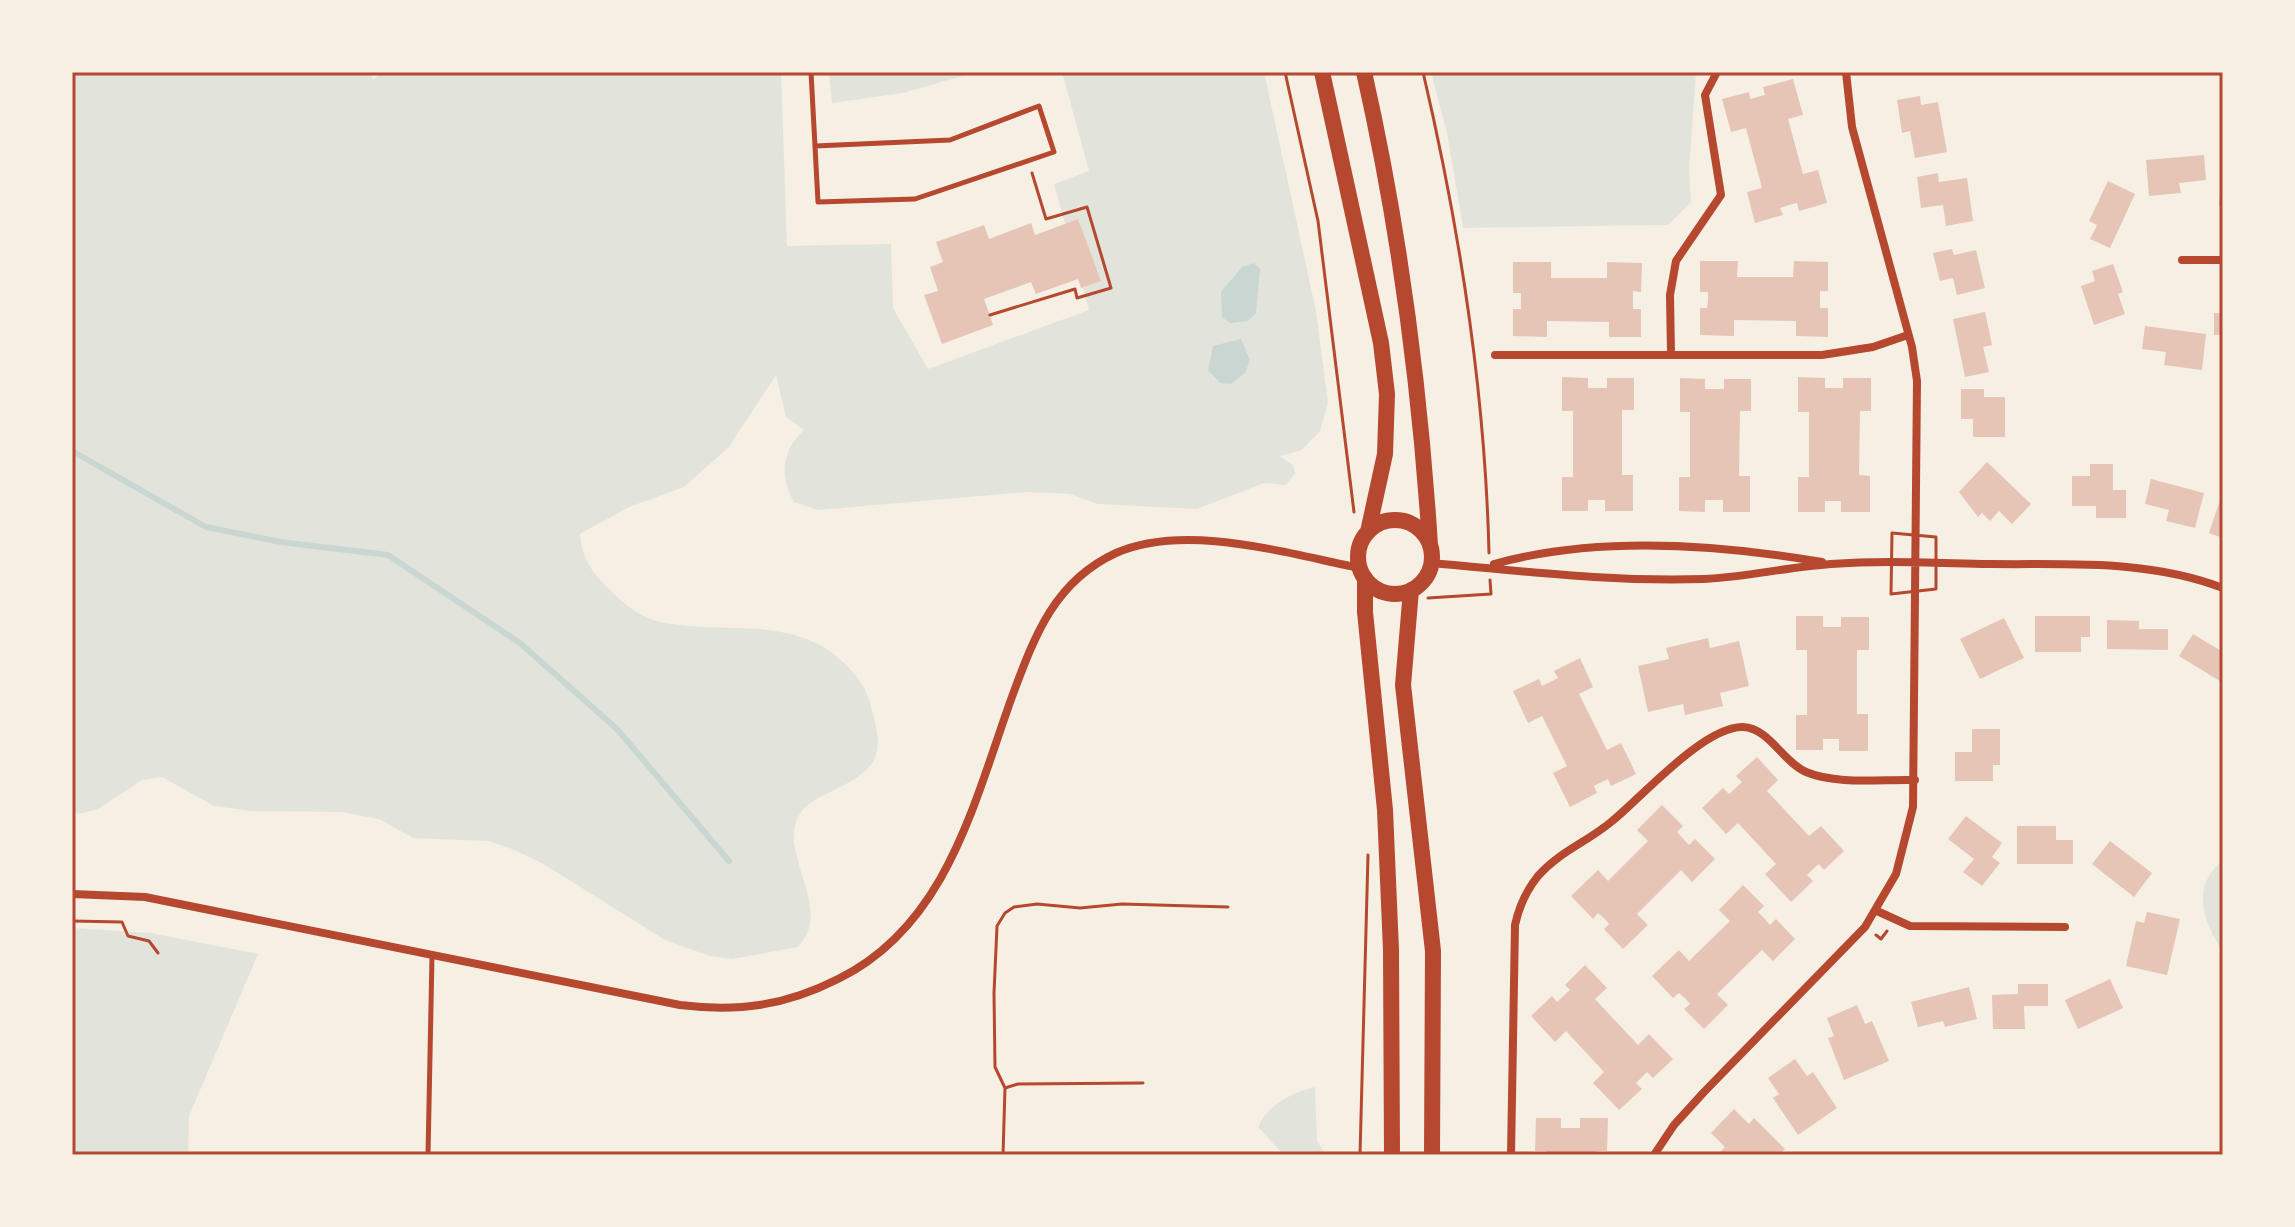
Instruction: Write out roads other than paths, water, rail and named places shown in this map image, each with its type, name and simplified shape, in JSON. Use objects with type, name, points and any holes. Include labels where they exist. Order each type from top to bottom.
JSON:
[{"type":"main road","points":[[1322,72],[1381,343],[1386,381],[1385,454],[1368,532],[1360,547],[1385,810],[1391,950],[1392,1155]]},
{"type":"main road","points":[[1362,573],[1381,591],[1391,594],[1411,590],[1427,576],[1431,563],[1421,435],[1389,186],[1364,72]]},
{"type":"main road","points":[[1368,532],[1379,524],[1399,520],[1418,528],[1430,545]]},
{"type":"main road","points":[[1411,590],[1403,685],[1433,951],[1432,1155]]},
{"type":"street","points":[[1671,354],[1670,295],[1676,261],[1721,195],[1705,95],[1717,72]]},
{"type":"street","points":[[1654,1155],[1674,1125],[1704,1092],[1858,937],[1877,911],[1896,874],[1906,844],[1915,780],[1919,416],[1915,364],[1852,127],[1846,72]]},
{"type":"street","points":[[2182,260],[2223,260]]},
{"type":"street","points":[[1495,355],[1822,355],[1873,347],[1908,335]]},
{"type":"street","points":[[72,894],[145,897],[704,1008],[763,1007],[823,987],[852,972],[921,913],[954,853],[1033,639],[1060,593],[1078,577],[1118,552],[1176,540],[1207,541],[1362,573]]},
{"type":"street","points":[[1490,565],[1549,551],[1584,548],[1712,549],[1831,564]]},
{"type":"street","points":[[1431,563],[1490,565],[1545,576],[1658,580],[1708,579],[1831,564],[2149,567],[2184,573],[2223,588]]},
{"type":"street","points":[[1511,1155],[1515,925],[1528,889],[1548,866],[1570,847],[1609,824],[1697,749],[1730,729],[1745,727],[1760,733],[1787,760],[1812,774],[1915,780]]},
{"type":"street","points":[[1877,911],[1910,926],[2065,927]]},
{"type":"lane","points":[[811,72],[818,202],[915,199],[1054,152],[1039,106],[950,140],[815,146]]},
{"type":"lane","points":[[428,1155],[432,953]]},
{"type":"waterway","points":[[72,451],[206,527],[281,542],[388,555],[520,643],[617,729],[729,861]]}]
